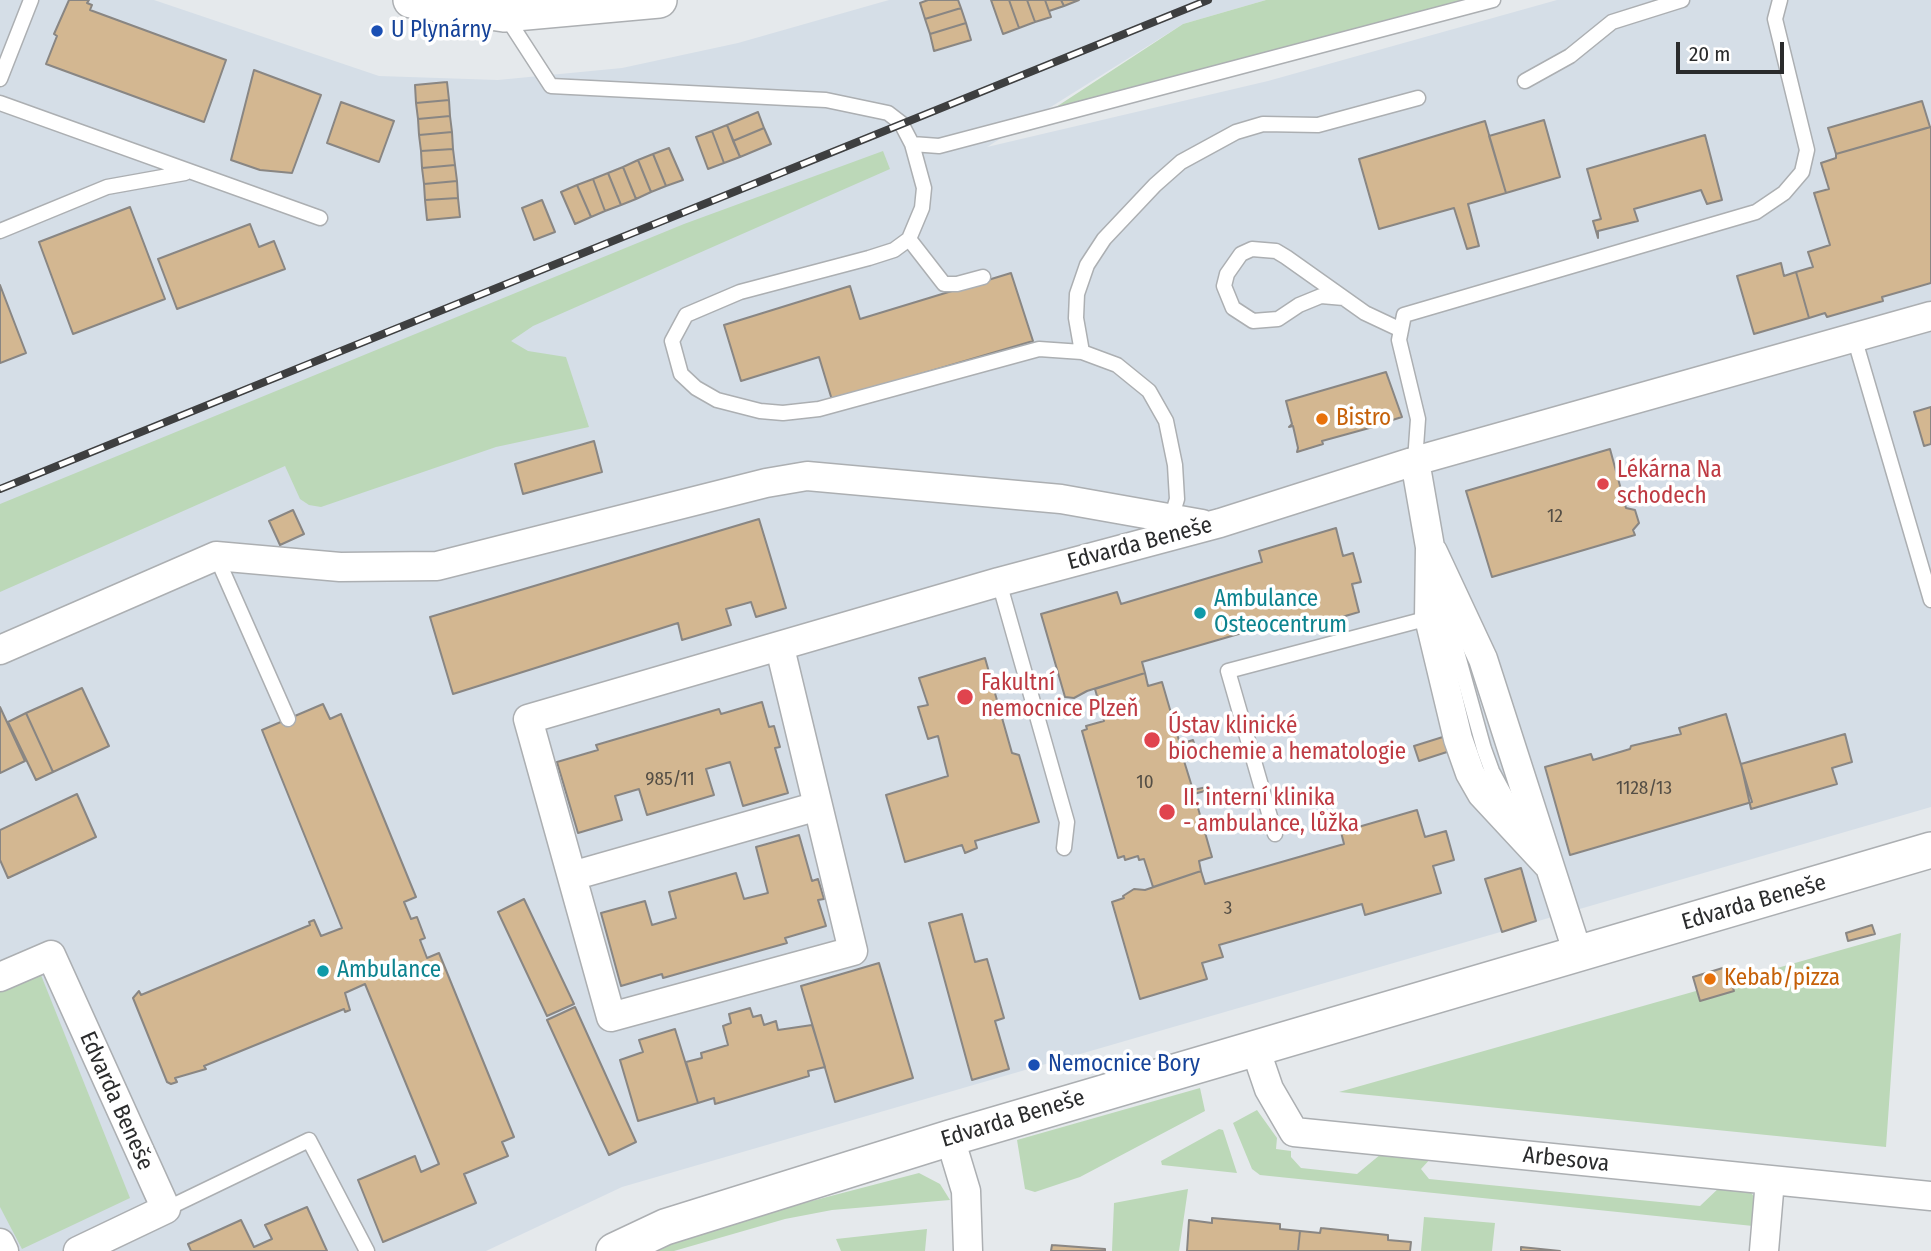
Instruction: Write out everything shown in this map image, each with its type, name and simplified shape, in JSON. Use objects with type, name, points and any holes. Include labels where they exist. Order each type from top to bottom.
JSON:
[{"type":"street","points":[[411,0],[452,3],[504,14],[659,0]]},
{"type":"street","name":"Edvarda Beneše","points":[[780,648],[853,951],[611,1017],[528,719],[780,648],[999,582],[1220,523],[1415,461],[1931,316]]},
{"type":"street","points":[[1415,461],[1430,547],[1429,618],[1458,739],[1470,773],[1482,794],[1547,864]]},
{"type":"street","points":[[0,650],[216,556],[340,567],[437,566],[746,488],[807,476],[1062,499],[1171,519],[1205,524],[1220,523]]},
{"type":"street","points":[[1430,547],[1483,659],[1578,954]]},
{"type":"street","points":[[572,876],[818,806]]},
{"type":"street","name":"Edvarda Beneše","points":[[614,1251],[665,1227],[950,1138],[1931,850]]},
{"type":"street","name":"Edvarda Beneše","points":[[0,977],[51,955],[166,1209]]},
{"type":"street","name":"Arbesova","points":[[1255,1048],[1269,1089],[1294,1132],[1931,1196]]},
{"type":"street","points":[[950,1138],[968,1200],[968,1251]]},
{"type":"street","points":[[1764,1251],[1770,1180]]},
{"type":"street","points":[[78,1251],[166,1209]]},
{"type":"street","points":[[0,1243],[4,1251]]},
{"type":"lane","points":[[0,79],[31,0]]},
{"type":"lane","points":[[912,144],[939,146],[1493,0]]},
{"type":"lane","points":[[1525,81],[1570,56],[1612,22],[1682,0]]},
{"type":"lane","points":[[1415,461],[1418,419],[1399,329],[1404,315],[1756,212],[1784,194],[1802,172],[1807,150],[1775,19],[1775,1]]},
{"type":"lane","points":[[504,14],[551,86],[826,100],[888,113],[901,123],[912,144],[924,188],[922,208],[909,239],[894,250],[740,292],[686,315],[672,341],[681,374],[696,388],[717,400],[760,411],[783,413],[819,409],[1039,349],[1082,352],[1117,365],[1149,391],[1166,421],[1175,464],[1177,499],[1171,519]]},
{"type":"lane","points":[[1082,352],[1076,318],[1077,294],[1087,265],[1104,239],[1155,185],[1181,162],[1236,132],[1263,124],[1318,125],[1418,98]]},
{"type":"lane","points":[[0,103],[320,218]]},
{"type":"lane","points":[[0,231],[107,187],[188,172]]},
{"type":"lane","points":[[909,239],[944,284],[957,284],[984,277]]},
{"type":"lane","points":[[1344,298],[1321,296],[1299,305],[1278,319],[1253,321],[1233,308],[1224,286],[1232,263],[1252,249],[1264,248],[1286,257],[1384,324],[1399,329]]},
{"type":"lane","points":[[1854,337],[1931,600]]},
{"type":"lane","points":[[216,556],[288,719]]},
{"type":"lane","points":[[999,582],[1067,822],[1064,848]]},
{"type":"lane","points":[[1275,834],[1228,671],[1429,618]]},
{"type":"lane","points":[[166,1209],[309,1140],[367,1251]]},
{"type":"shaded area","name":"Fakultní nemocnice Plzeň","points":[[0,0],[154,0],[379,76],[498,80],[622,68],[738,43],[889,0],[1266,0],[1183,24],[987,147],[1268,81],[1557,0],[1931,0],[1931,807],[622,1187],[486,1251],[0,1251]]},
{"type":"green space","points":[[1266,0],[1490,0],[1053,109],[1183,24]]},
{"type":"green space","points":[[883,151],[890,169],[533,326],[511,341],[528,351],[566,357],[589,427],[496,447],[321,507],[309,505],[300,499],[285,466],[0,592],[0,504],[684,224]]},
{"type":"green space","points":[[1901,933],[1886,1147],[1339,1092]]},
{"type":"green space","points":[[41,975],[130,1198],[22,1249],[0,1207],[0,991]]},
{"type":"green space","points":[[1200,1088],[1205,1111],[1080,1177],[1035,1192],[1025,1189],[1017,1140]]},
{"type":"green space","points":[[1257,1110],[1277,1138],[1276,1149],[1291,1151],[1291,1157],[1301,1168],[1357,1174],[1387,1149],[1432,1157],[1421,1169],[1429,1179],[1700,1206],[1721,1186],[1745,1185],[1756,1199],[1753,1226],[1260,1175],[1252,1169],[1233,1123]]},
{"type":"green space","points":[[1219,1129],[1223,1130],[1237,1173],[1162,1165],[1161,1161]]},
{"type":"green space","points":[[919,1173],[940,1184],[950,1200],[832,1210],[785,1219],[674,1251],[648,1251],[781,1209]]},
{"type":"green space","points":[[1188,1189],[1179,1251],[1112,1251],[1114,1203]]},
{"type":"green space","points":[[1424,1217],[1495,1223],[1492,1251],[1421,1251]]},
{"type":"green space","points":[[927,1229],[925,1251],[841,1251],[836,1239]]},
{"type":"building","points":[[69,0],[89,0],[87,3],[92,5],[90,10],[226,60],[204,122],[46,64],[57,36],[54,34]]},
{"type":"building","points":[[928,0],[958,0],[961,8],[925,19],[920,3]]},
{"type":"building","points":[[991,0],[1009,0],[1019,28],[1003,34]]},
{"type":"building","points":[[1009,0],[1027,0],[1035,22],[1019,28]]},
{"type":"building","points":[[1027,0],[1045,0],[1051,17],[1035,22]]},
{"type":"building","points":[[1045,0],[1061,0],[1064,6],[1049,11]]},
{"type":"building","points":[[1061,0],[1079,0],[1064,6]]},
{"type":"building","points":[[961,8],[966,23],[930,34],[925,19]]},
{"type":"building","points":[[966,23],[971,40],[934,51],[930,34]]},
{"type":"building","points":[[254,70],[321,95],[292,173],[260,170],[231,160]]},
{"type":"building","points":[[447,82],[449,100],[416,103],[415,85]]},
{"type":"building","points":[[449,100],[450,116],[418,119],[416,103]]},
{"type":"building","points":[[1922,101],[1930,127],[1836,154],[1828,128]]},
{"type":"building","points":[[341,102],[394,121],[379,162],[327,143]]},
{"type":"building","points":[[758,112],[764,128],[733,141],[727,125]]},
{"type":"building","points":[[450,116],[452,132],[419,135],[418,119]]},
{"type":"building","points":[[1544,120],[1560,177],[1506,193],[1489,136]]},
{"type":"building","points":[[1485,121],[1506,193],[1468,204],[1479,246],[1467,249],[1454,208],[1379,229],[1359,159]]},
{"type":"building","points":[[727,125],[740,157],[724,163],[712,131]]},
{"type":"building","points":[[1931,127],[1931,283],[1882,297],[1883,301],[1827,317],[1825,313],[1809,318],[1796,272],[1813,267],[1808,252],[1830,245],[1814,193],[1829,189],[1821,163],[1836,158],[1836,154]]},
{"type":"building","points":[[764,128],[771,144],[740,157],[733,141]]},
{"type":"building","points":[[712,131],[724,163],[708,169],[696,137]]},
{"type":"building","points":[[452,132],[453,149],[421,151],[419,135]]},
{"type":"building","points":[[1705,135],[1722,200],[1707,204],[1701,190],[1634,209],[1638,221],[1598,231],[1598,238],[1593,221],[1601,219],[1587,169]]},
{"type":"building","points":[[669,148],[683,180],[666,186],[653,154]]},
{"type":"building","points":[[453,149],[455,165],[422,168],[421,151]]},
{"type":"building","points":[[653,154],[666,186],[651,192],[638,160]]},
{"type":"building","points":[[638,160],[651,192],[636,199],[623,167]]},
{"type":"building","points":[[455,165],[457,181],[424,184],[422,168]]},
{"type":"building","points":[[623,167],[636,199],[621,205],[608,173]]},
{"type":"building","points":[[608,173],[621,205],[605,211],[593,179]]},
{"type":"building","points":[[593,179],[605,211],[591,217],[577,185]]},
{"type":"building","points":[[457,181],[458,198],[425,200],[424,184]]},
{"type":"building","points":[[577,185],[591,217],[575,224],[561,192]]},
{"type":"building","points":[[458,198],[460,217],[427,220],[425,200]]},
{"type":"building","points":[[542,200],[555,232],[534,240],[522,208]]},
{"type":"building","points":[[130,207],[165,299],[73,334],[39,242]]},
{"type":"building","points":[[250,224],[259,247],[274,241],[285,269],[177,309],[158,259]]},
{"type":"building","points":[[1781,263],[1784,276],[1796,272],[1809,318],[1754,334],[1737,276]]},
{"type":"building","points":[[1011,273],[1033,341],[832,400],[819,357],[741,381],[724,325],[850,286],[860,319]]},
{"type":"building","points":[[0,285],[26,353],[0,363]]},
{"type":"building","points":[[1386,372],[1402,417],[1386,422],[1385,426],[1384,424],[1322,441],[1323,444],[1297,452],[1293,426],[1289,427],[1292,424],[1286,401]]},
{"type":"building","points":[[1931,407],[1931,444],[1924,446],[1914,412]]},
{"type":"building","points":[[594,441],[602,472],[523,494],[515,464]]},
{"type":"building","points":[[1610,449],[1626,508],[1635,510],[1639,523],[1633,530],[1635,535],[1492,577],[1466,491]]},
{"type":"building","points":[[293,510],[304,534],[280,545],[269,521]]},
{"type":"building","points":[[759,519],[786,608],[756,617],[751,602],[726,609],[731,625],[682,640],[678,623],[453,694],[430,617]]},
{"type":"building","name":"Ambulance Osteocentrum","points":[[1336,528],[1343,556],[1353,553],[1361,582],[1352,584],[1359,612],[1284,634],[1280,622],[1142,662],[1145,673],[1087,691],[1074,698],[1065,697],[1041,614],[1117,592],[1121,604],[1262,562],[1259,551]]},
{"type":"building","points":[[985,658],[1012,753],[1019,755],[1039,822],[975,841],[977,848],[965,853],[962,845],[905,862],[886,795],[948,776],[938,736],[928,739],[918,707],[928,705],[919,678]]},
{"type":"building","points":[[1145,673],[1148,686],[1162,682],[1180,744],[1193,740],[1194,743],[1180,748],[1193,790],[1207,787],[1208,790],[1194,794],[1212,857],[1199,861],[1201,871],[1153,887],[1144,859],[1139,860],[1138,856],[1125,860],[1124,856],[1118,858],[1082,731],[1087,729],[1086,726],[1104,721],[1095,689]]},
{"type":"building","points":[[82,688],[109,746],[53,772],[26,713]]},
{"type":"building","points":[[762,702],[769,727],[774,726],[780,747],[775,748],[788,793],[743,806],[730,762],[706,769],[714,795],[647,815],[639,789],[615,796],[622,820],[578,833],[557,762],[598,750],[596,745],[719,709],[721,714]]},
{"type":"building","name":"Ambulance","points":[[323,704],[330,719],[341,714],[416,897],[404,902],[411,919],[417,917],[425,938],[420,940],[427,958],[439,953],[514,1137],[502,1142],[508,1156],[464,1174],[476,1203],[383,1242],[358,1180],[415,1156],[421,1172],[439,1164],[365,984],[345,993],[350,1010],[345,1012],[344,1009],[204,1066],[206,1069],[175,1078],[177,1082],[171,1084],[167,1082],[133,998],[139,991],[141,995],[310,925],[309,922],[314,920],[321,936],[342,928],[262,730]]},
{"type":"building","points":[[0,707],[25,761],[0,773]]},
{"type":"building","points":[[26,713],[53,772],[36,780],[8,722]]},
{"type":"building","points":[[1726,714],[1752,802],[1570,855],[1545,767],[1591,754],[1593,760],[1630,749],[1631,746],[1681,734],[1679,728]]},
{"type":"building","points":[[1845,734],[1852,762],[1832,768],[1837,784],[1751,809],[1741,764]]},
{"type":"building","points":[[1446,736],[1450,751],[1419,761],[1414,746]]},
{"type":"building","points":[[77,794],[96,837],[8,878],[0,860],[0,830]]},
{"type":"building","points":[[1417,810],[1425,837],[1446,831],[1454,860],[1433,866],[1441,893],[1365,915],[1362,904],[1219,945],[1223,957],[1202,963],[1207,979],[1140,999],[1112,902],[1124,898],[1123,896],[1134,889],[1145,890],[1201,871],[1205,884],[1344,844],[1341,832]]},
{"type":"building","points":[[799,835],[812,881],[818,879],[824,899],[818,900],[826,926],[785,938],[787,943],[663,978],[662,974],[621,986],[601,913],[645,901],[652,925],[676,918],[669,892],[736,873],[744,899],[768,893],[756,847]]},
{"type":"building","points":[[1521,868],[1536,921],[1502,932],[1485,879]]},
{"type":"building","points":[[524,899],[574,1004],[547,1016],[498,912]]},
{"type":"building","points":[[962,914],[975,962],[987,959],[1004,1018],[995,1021],[1009,1069],[972,1080],[929,923]]},
{"type":"building","points":[[1872,925],[1875,934],[1848,941],[1846,933]]},
{"type":"building","points":[[879,963],[913,1078],[835,1102],[801,986]]},
{"type":"building","points":[[1726,967],[1734,991],[1700,1001],[1693,977]]},
{"type":"building","points":[[575,1007],[636,1142],[609,1155],[547,1020]]},
{"type":"building","points":[[750,1008],[753,1017],[761,1015],[764,1025],[776,1021],[778,1030],[812,1025],[825,1067],[808,1071],[809,1076],[715,1104],[714,1098],[698,1103],[686,1062],[702,1058],[701,1053],[728,1045],[723,1026],[731,1023],[729,1014]]},
{"type":"building","points":[[675,1029],[698,1103],[638,1121],[620,1060],[643,1052],[639,1040]]},
{"type":"building","points":[[307,1207],[327,1251],[191,1251],[188,1244],[241,1220],[254,1247],[272,1239],[265,1225]]},
{"type":"building","points":[[1212,1218],[1280,1224],[1280,1229],[1300,1231],[1298,1251],[1187,1251],[1189,1220],[1212,1223]]},
{"type":"building","points":[[1321,1228],[1388,1235],[1388,1240],[1411,1242],[1410,1251],[1298,1251],[1300,1231],[1320,1233]]},
{"type":"building","points":[[1052,1245],[1105,1249],[1105,1251],[1051,1251]]},
{"type":"building","points":[[1521,1247],[1560,1251],[1521,1251]]},
{"type":"railway","points":[[0,489],[1208,0]]},
{"type":"place","name":"U Plynárny","points":[[377,31]]},
{"type":"place","name":"Bistro","points":[[1322,419]]},
{"type":"place","name":"Lékárna Na schodech","points":[[1603,484]]},
{"type":"place","name":"Ambulance Osteocentrum","points":[[1200,613]]},
{"type":"place","name":"Fakultní nemocnice Plzeň","points":[[965,697]]},
{"type":"place","name":"Ústav klinické biochemie a hematologie","points":[[1152,740]]},
{"type":"place","name":"II. interní klinika - ambulance, lůžka","points":[[1167,812]]},
{"type":"place","name":"Ambulance","points":[[323,971]]},
{"type":"place","name":"Kebab/pizza","points":[[1710,979]]},
{"type":"place","name":"Nemocnice Bory","points":[[1034,1065]]}]
